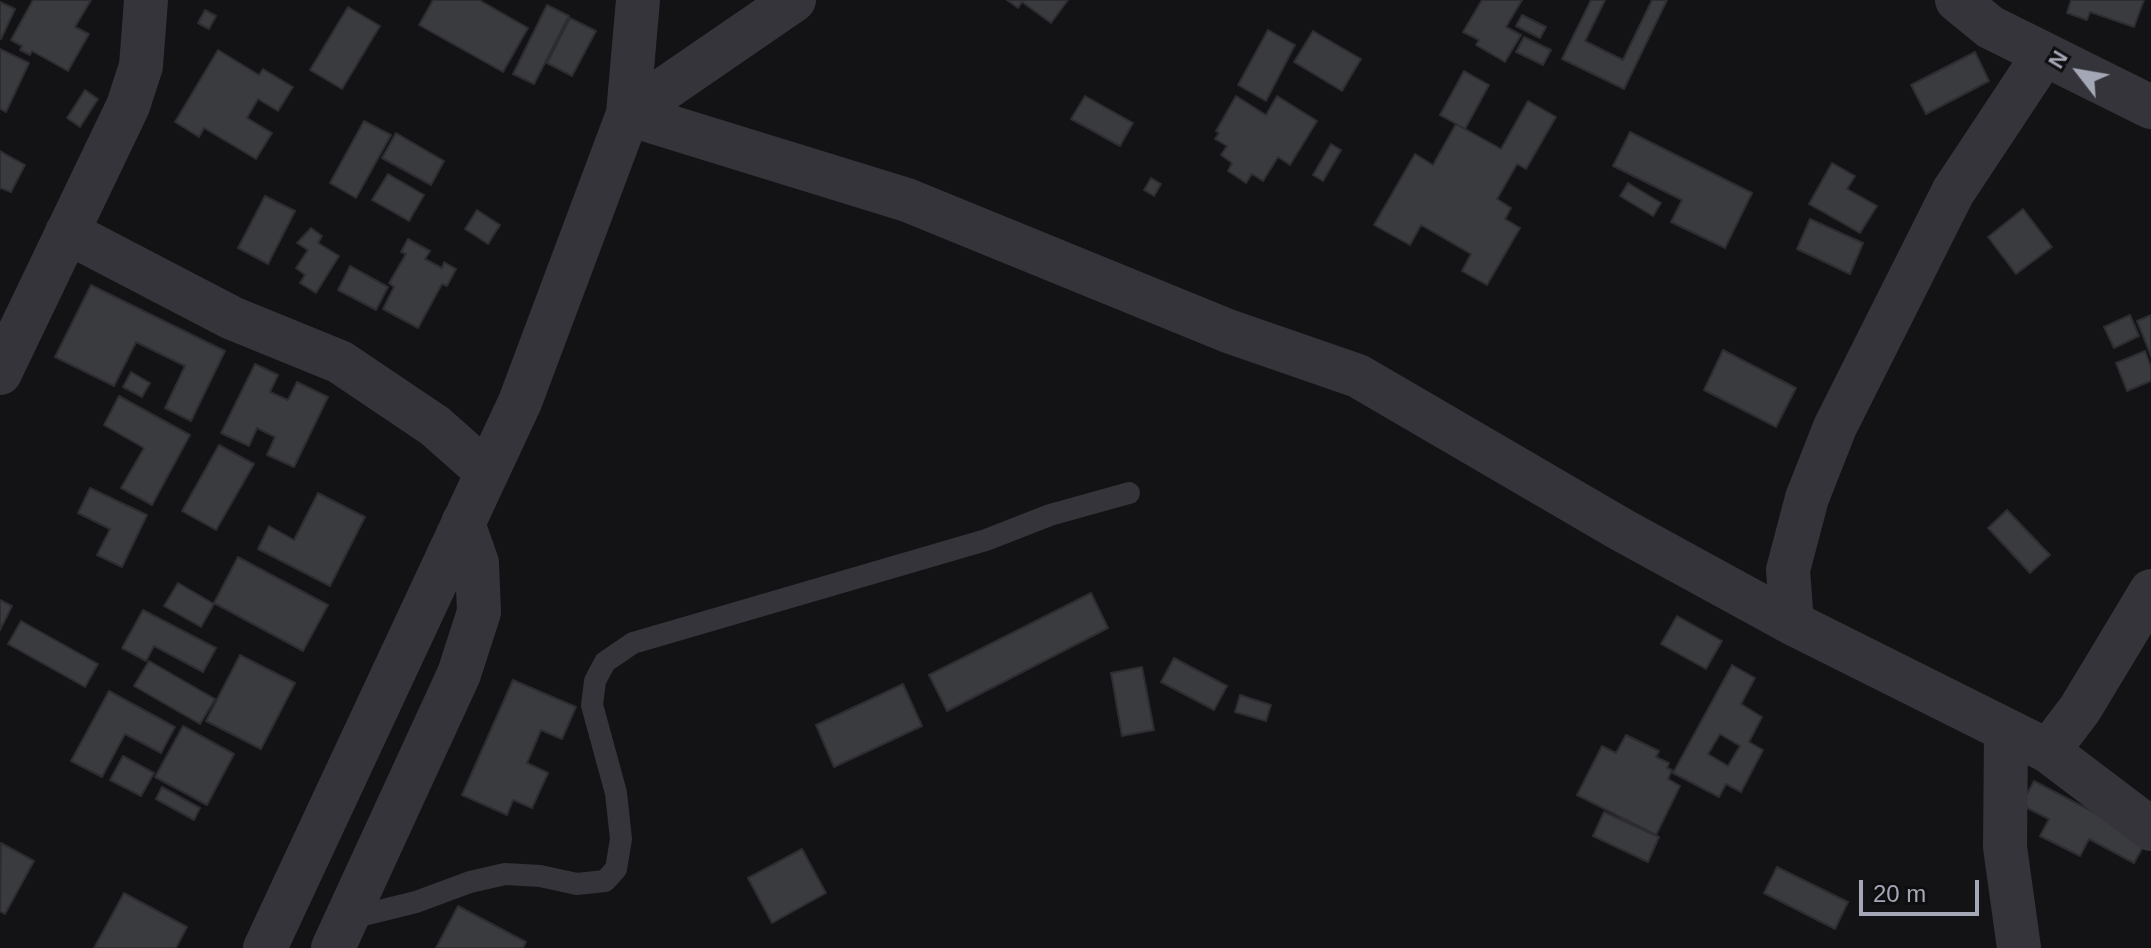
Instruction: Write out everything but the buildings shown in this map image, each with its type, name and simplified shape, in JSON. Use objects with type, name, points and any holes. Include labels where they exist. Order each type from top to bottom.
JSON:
[{"type":"street","points":[[0,373],[132,93],[141,66],[146,0]]},
{"type":"street","points":[[265,948],[520,402],[628,114],[638,0]]},
{"type":"street","points":[[628,114],[794,0]]},
{"type":"street","points":[[1957,0],[1990,27],[2151,107]]},
{"type":"street","points":[[1792,623],[1788,570],[1807,498],[1835,427],[1953,192],[2043,56]]},
{"type":"street","points":[[628,114],[907,200],[1228,331],[1358,376],[1622,530],[1792,623],[2048,751],[2151,829]]},
{"type":"street","points":[[67,232],[232,318],[340,362],[435,426],[487,472]]},
{"type":"street","points":[[340,934],[459,674],[479,612],[477,563],[463,523]]},
{"type":"street","points":[[2048,751],[2080,709],[2151,591]]},
{"type":"street","points":[[2006,730],[2005,847],[2019,948]]},
{"type":"lane","points":[[340,934],[416,902],[505,874],[540,876],[577,884],[605,881],[616,869],[621,839],[616,793],[592,705],[595,681],[605,662],[633,643],[972,544],[1050,515],[1129,493]]}]
